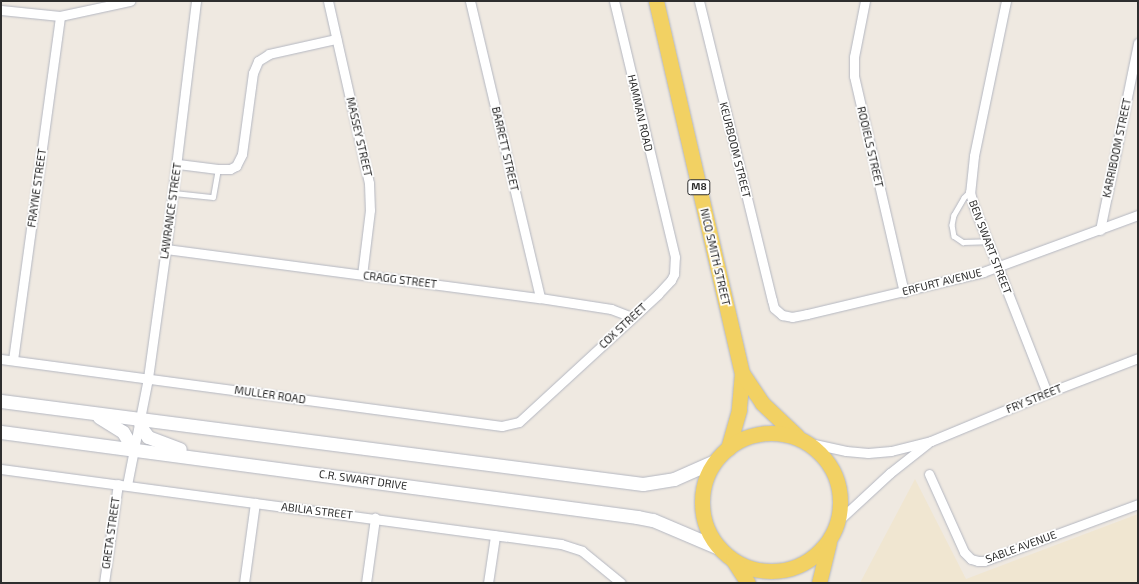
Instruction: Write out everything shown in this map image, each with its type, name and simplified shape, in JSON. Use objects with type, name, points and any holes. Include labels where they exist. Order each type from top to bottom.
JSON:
[{"type":"main road","name":"NICO SMITH STREET","points":[[656,1],[742,373],[739,410],[728,448]]},
{"type":"main road","name":"NICO SMITH STREET","points":[[742,373],[757,397],[768,410],[804,441]]},
{"type":"main road","points":[[1,401],[643,484],[674,479],[717,460]]},
{"type":"main road","points":[[94,413],[123,432],[133,449]]},
{"type":"main road","points":[[139,419],[148,437],[180,449],[195,457]]},
{"type":"main road","name":"C.R. SWART DRIVE","points":[[1,432],[646,518],[719,548]]},
{"type":"main road","name":"M8","points":[[818,583],[834,529],[839,496],[834,475],[822,456],[804,441],[786,435],[764,433],[745,438],[728,448],[717,460],[706,479],[702,506],[706,527],[719,548],[733,560],[748,568],[762,571],[786,570],[811,558],[822,549],[834,529]]},
{"type":"main road","name":"M8","points":[[733,560],[748,583]]},
{"type":"street","points":[[1,10],[60,16],[98,4],[130,1]]},
{"type":"street","name":"LAWRANCE STREET","points":[[139,419],[148,378],[178,164],[196,1]]},
{"type":"street","name":"MASSEY STREET","points":[[328,1],[369,183],[368,225],[362,274]]},
{"type":"street","name":"BARRETT STREET","points":[[470,1],[540,298]]},
{"type":"street","name":"HAMMAN ROAD","points":[[614,1],[667,226]]},
{"type":"street","name":"KEURBOOM STREET","points":[[698,1],[772,300]]},
{"type":"street","name":"ROOIELS STREET","points":[[865,1],[854,57],[854,76],[904,292]]},
{"type":"street","name":"BEN SWART STREET","points":[[1006,1],[974,156],[970,192],[972,204],[1047,393]]},
{"type":"street","name":"FRAYNE STREET","points":[[13,360],[60,16]]},
{"type":"street","points":[[178,164],[218,169],[234,168],[241,159],[253,73],[258,61],[269,54],[336,39]]},
{"type":"street","name":"KARRIBOOM STREET","points":[[1100,230],[1138,43]]},
{"type":"street","name":"ERFURT AVENUE","points":[[772,300],[774,308],[778,312],[792,317],[904,292],[997,267],[1138,215]]},
{"type":"street","name":"COX STREET","points":[[534,410],[664,287],[674,274],[675,257],[667,226]]},
{"type":"street","name":"CRAGG STREET","points":[[166,249],[540,298],[611,309],[632,317]]},
{"type":"street","name":"FRY STREET","points":[[804,441],[846,451],[891,451],[931,441],[1047,393],[1138,358]]},
{"type":"street","name":"MULLER ROAD","points":[[1,359],[502,426],[519,422],[534,410]]},
{"type":"street","name":"GRETA STREET","points":[[104,583],[123,484],[133,449],[139,419]]},
{"type":"street","name":"FRY STREET","points":[[834,529],[890,473],[931,441]]},
{"type":"street","name":"ABILIA STREET","points":[[1,468],[375,518],[494,536],[547,541],[577,548],[621,583]]},
{"type":"street","name":"SABLE AVENUE","points":[[929,474],[964,552],[971,559],[978,561],[984,561],[1138,504]]},
{"type":"street","points":[[244,583],[255,503]]},
{"type":"street","points":[[366,583],[375,518]]},
{"type":"street","points":[[488,583],[494,536]]},
{"type":"lane","points":[[174,193],[213,197],[218,169]]},
{"type":"lane","points":[[970,192],[954,215],[952,225],[954,236],[964,242],[987,241]]},
{"type":"shaded area","points":[[915,479],[966,579],[1138,514],[1138,583],[860,583]]}]
